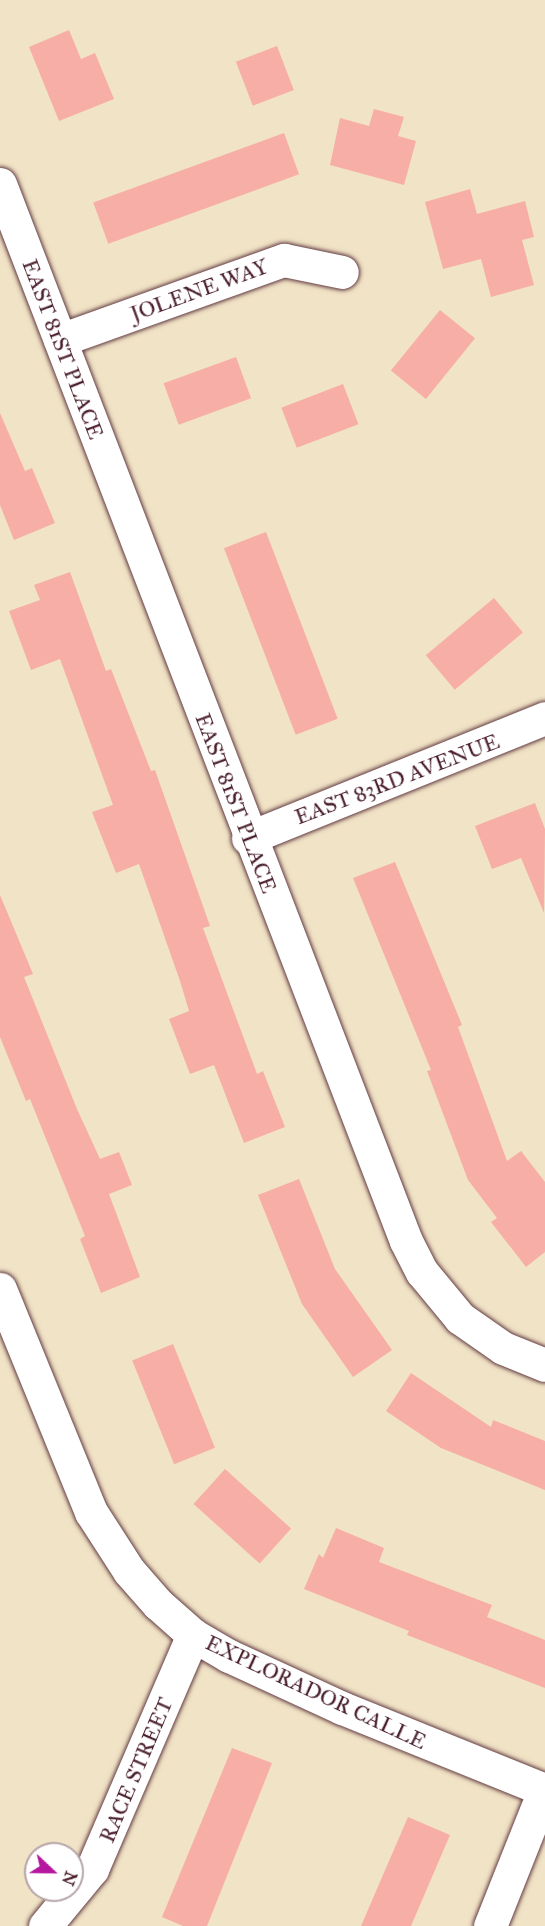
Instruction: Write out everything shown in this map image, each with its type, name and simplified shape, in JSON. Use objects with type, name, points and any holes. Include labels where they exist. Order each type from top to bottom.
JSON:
[{"type":"street","name":"EAST 81ST PLACE","points":[[0,184],[248,838],[406,1241],[422,1272],[441,1298],[481,1335],[545,1365]]},
{"type":"street","name":"JOLENE WAY","points":[[60,340],[284,260],[342,272]]},
{"type":"street","name":"EAST 83RD AVENUE","points":[[248,838],[545,718]]},
{"type":"street","name":"EXPLORADOR CALLE","points":[[0,1289],[91,1512],[129,1572],[193,1635],[342,1708],[545,1790]]},
{"type":"street","name":"RACE STREET","points":[[45,1926],[92,1869],[193,1635]]},
{"type":"street","points":[[490,1926],[545,1790]]},
{"type":"building","points":[[69,30],[81,59],[95,53],[114,99],[59,121],[29,47]]},
{"type":"building","points":[[277,46],[294,90],[253,106],[236,62]]},
{"type":"building","points":[[374,109],[404,117],[398,136],[416,141],[404,185],[330,165],[340,118],[369,126]]},
{"type":"building","points":[[284,133],[299,174],[108,244],[93,202]]},
{"type":"building","points":[[470,189],[477,214],[525,201],[534,237],[522,240],[534,285],[491,297],[481,259],[443,269],[425,202]]},
{"type":"building","points":[[440,310],[475,338],[426,399],[391,371]]},
{"type":"building","points":[[236,357],[251,398],[179,425],[164,383]]},
{"type":"building","points":[[343,384],[358,424],[297,448],[281,408]]},
{"type":"building","points":[[0,413],[25,471],[32,468],[55,523],[14,540],[0,505]]},
{"type":"building","points":[[266,532],[338,719],[296,735],[224,548]]},
{"type":"building","points":[[70,572],[106,671],[111,669],[151,771],[155,770],[210,926],[203,928],[257,1074],[263,1071],[285,1127],[244,1143],[214,1065],[190,1074],[169,1019],[189,1011],[180,981],[139,864],[116,873],[92,812],[113,805],[60,659],[31,670],[9,611],[40,600],[34,585]]},
{"type":"building","points":[[494,598],[523,632],[455,690],[426,655]]},
{"type":"building","points":[[535,803],[545,829],[544,913],[521,858],[492,869],[475,826]]},
{"type":"building","points":[[395,862],[462,1025],[458,1027],[507,1161],[521,1151],[545,1182],[545,1252],[526,1267],[491,1222],[497,1218],[468,1180],[427,1071],[431,1070],[353,878]]},
{"type":"building","points":[[0,895],[33,974],[24,977],[77,1109],[100,1159],[119,1152],[132,1185],[109,1194],[140,1277],[101,1293],[80,1239],[85,1236],[30,1099],[26,1101],[0,1037]]},
{"type":"building","points":[[299,1179],[335,1269],[392,1350],[353,1377],[302,1304],[258,1195]]},
{"type":"building","points":[[173,1344],[215,1448],[174,1464],[132,1360]]},
{"type":"building","points":[[411,1373],[491,1427],[493,1420],[545,1441],[545,1490],[441,1448],[386,1411]]},
{"type":"building","points":[[225,1469],[291,1529],[260,1563],[194,1504]]},
{"type":"building","points":[[336,1528],[384,1548],[379,1562],[492,1605],[487,1617],[545,1640],[545,1688],[407,1635],[409,1631],[304,1589],[319,1554],[323,1558]]},
{"type":"building","points":[[232,1748],[272,1763],[207,1926],[183,1926],[162,1917]]},
{"type":"building","points":[[408,1817],[450,1835],[411,1926],[361,1926]]}]
